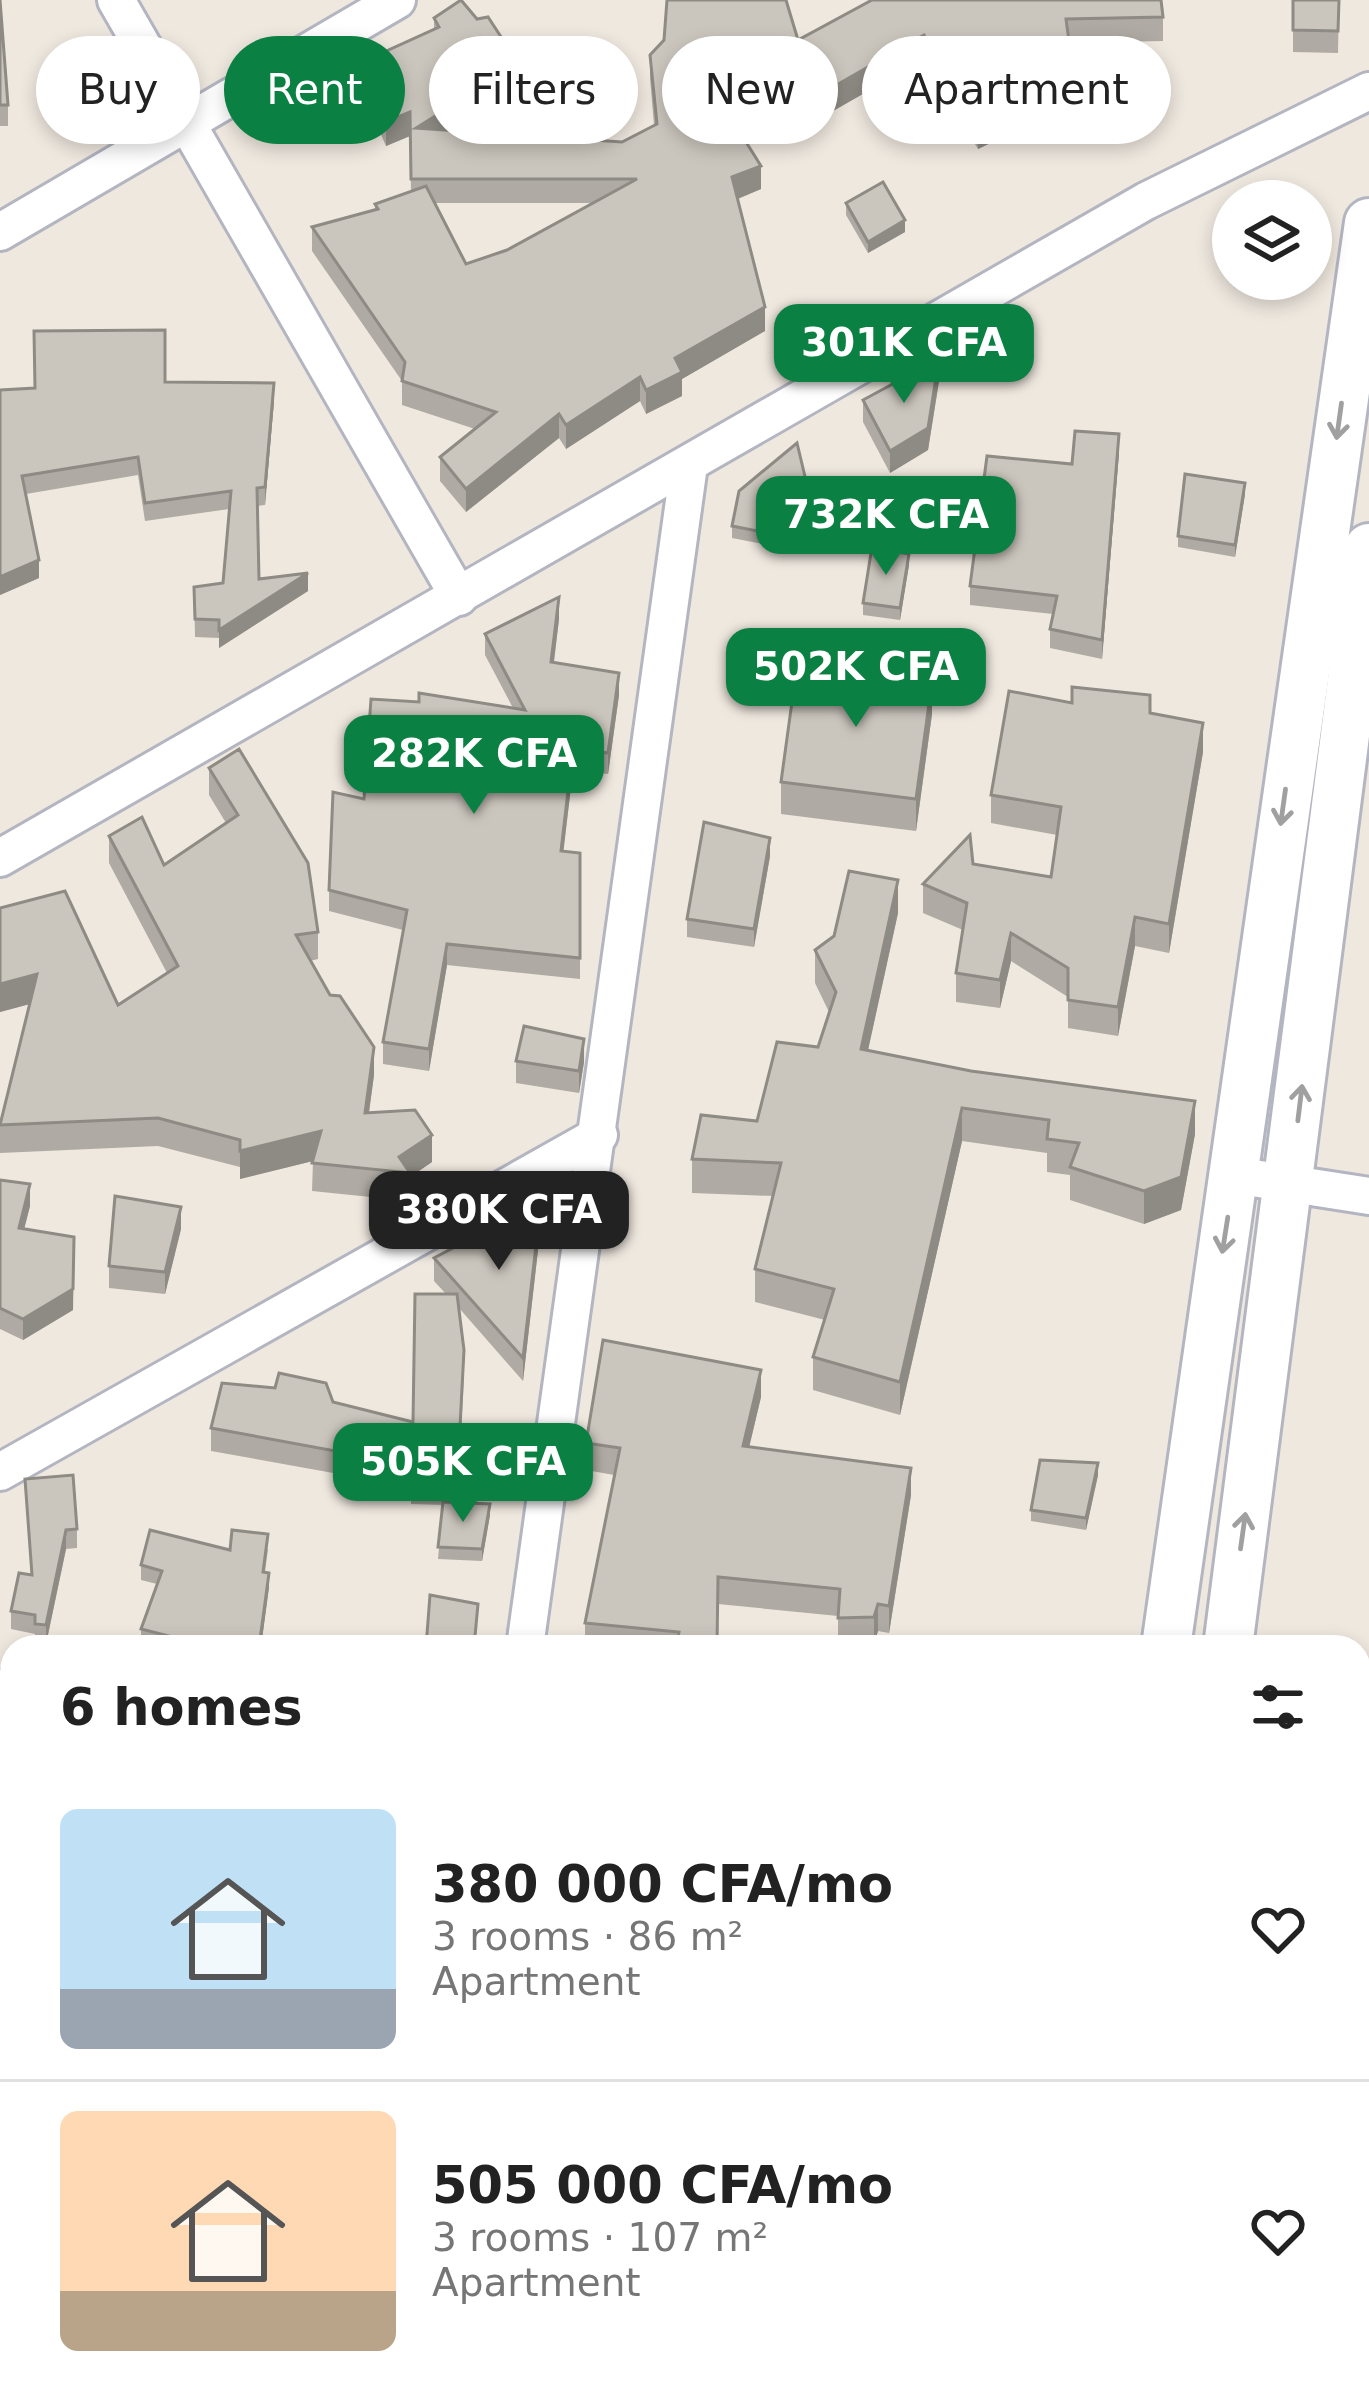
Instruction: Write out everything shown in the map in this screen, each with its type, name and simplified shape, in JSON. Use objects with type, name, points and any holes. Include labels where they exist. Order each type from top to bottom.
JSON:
[{"type":"street","points":[[116,0],[138,36]]},
{"type":"street","points":[[200,115],[397,0]]},
{"type":"street","points":[[0,858],[1146,201],[1369,91]]},
{"type":"street","points":[[200,140],[458,597]]},
{"type":"street","points":[[0,232],[150,144]]},
{"type":"street","points":[[1168,1635],[1369,223]]},
{"type":"street","points":[[527,1635],[689,465]]},
{"type":"street","points":[[1230,1635],[1369,548]]},
{"type":"street","points":[[0,1472],[599,1135]]},
{"type":"street","points":[[1234,1175],[1369,1196]]},
{"type":"building","points":[[0,0],[8,105],[0,105]]},
{"type":"building","points":[[461,0],[477,19],[488,17],[500,36],[429,36],[429,120],[416,128],[429,129],[429,144],[638,144],[638,134],[657,124],[650,55],[662,42],[662,144],[747,144],[761,166],[732,177],[765,307],[675,358],[682,372],[646,390],[640,377],[566,425],[559,414],[466,489],[440,457],[496,412],[402,381],[405,362],[312,227],[378,209],[375,204],[426,186],[466,264],[507,250],[637,179],[411,179],[405,42],[439,27],[434,18]]},
{"type":"building","points":[[667,0],[786,0],[797,36],[664,36]]},
{"type":"building","points":[[872,0],[1161,0],[1163,17],[1066,19],[1068,36],[862,36],[862,70],[838,84],[838,36],[805,36]]},
{"type":"building","points":[[1293,0],[1339,0],[1338,31],[1293,30]]},
{"type":"building","points":[[883,182],[905,220],[868,242],[846,203]]},
{"type":"building","points":[[165,330],[165,382],[274,383],[265,487],[257,488],[259,579],[308,573],[219,630],[219,620],[195,619],[194,587],[223,583],[231,491],[145,503],[138,457],[22,476],[39,560],[0,577],[0,390],[35,388],[34,331]]},
{"type":"building","points":[[939,359],[928,428],[890,451],[863,400]]},
{"type":"building","points":[[1075,431],[1119,434],[1102,640],[1050,629],[1057,596],[970,586],[987,456],[1072,464]]},
{"type":"building","points":[[797,443],[807,485],[798,539],[732,526],[739,491]]},
{"type":"building","points":[[1185,474],[1245,483],[1235,545],[1178,536]]},
{"type":"building","points":[[872,547],[909,554],[900,608],[863,603]]},
{"type":"building","points":[[559,597],[551,662],[619,673],[608,753],[573,748],[561,851],[580,853],[580,958],[447,944],[429,1049],[383,1042],[407,910],[329,890],[333,792],[364,799],[371,699],[419,702],[419,693],[525,710],[485,634]]},
{"type":"building","points":[[798,658],[932,682],[916,799],[781,782]]},
{"type":"building","points":[[1072,687],[1150,695],[1150,713],[1203,723],[1169,924],[1135,917],[1118,1007],[1068,1000],[1068,968],[1011,933],[1000,980],[956,973],[967,903],[923,884],[970,835],[973,864],[1051,877],[1061,807],[991,795],[1009,691],[1072,703]]},
{"type":"building","points":[[239,749],[308,863],[318,932],[296,935],[330,995],[340,996],[374,1047],[365,1113],[415,1110],[432,1135],[399,1157],[410,1173],[312,1163],[321,1131],[240,1151],[240,1140],[158,1118],[0,1125],[37,974],[0,984],[0,908],[65,891],[118,1005],[178,966],[109,836],[142,817],[164,865],[238,815],[209,768]]},
{"type":"building","points":[[704,822],[770,838],[754,929],[687,919]]},
{"type":"building","points":[[849,871],[898,880],[861,1049],[971,1071],[1195,1101],[1181,1177],[1144,1191],[1070,1167],[1079,1143],[1047,1139],[1049,1120],[962,1108],[900,1382],[813,1357],[834,1289],[755,1269],[781,1163],[692,1159],[701,1115],[757,1121],[777,1042],[818,1047],[836,992],[815,950],[834,936]]},
{"type":"building","points":[[524,1026],[584,1039],[579,1071],[516,1061]]},
{"type":"building","points":[[0,1180],[30,1184],[19,1228],[74,1237],[73,1289],[23,1319],[0,1308]]},
{"type":"building","points":[[115,1196],[181,1207],[165,1272],[109,1266]]},
{"type":"building","points":[[541,1202],[523,1358],[434,1258]]},
{"type":"building","points":[[415,1294],[457,1294],[464,1350],[457,1483],[411,1482],[411,1465],[211,1428],[222,1383],[275,1388],[279,1373],[326,1383],[333,1402],[413,1422]]},
{"type":"building","points":[[603,1340],[761,1370],[743,1446],[911,1468],[889,1606],[878,1604],[874,1617],[838,1618],[840,1589],[718,1577],[717,1635],[585,1623],[620,1448],[586,1443]]},
{"type":"building","points":[[1040,1460],[1098,1463],[1086,1518],[1031,1510]]},
{"type":"building","points":[[73,1475],[77,1529],[66,1530],[46,1625],[35,1624],[35,1615],[11,1611],[19,1573],[32,1575],[25,1479]]},
{"type":"building","points":[[443,1502],[490,1504],[482,1549],[438,1547]]},
{"type":"building","points":[[150,1530],[230,1550],[232,1530],[268,1534],[263,1572],[269,1573],[261,1635],[165,1635],[141,1629],[162,1571],[141,1565]]},
{"type":"building","points":[[430,1595],[478,1604],[475,1635],[427,1635]]}]
